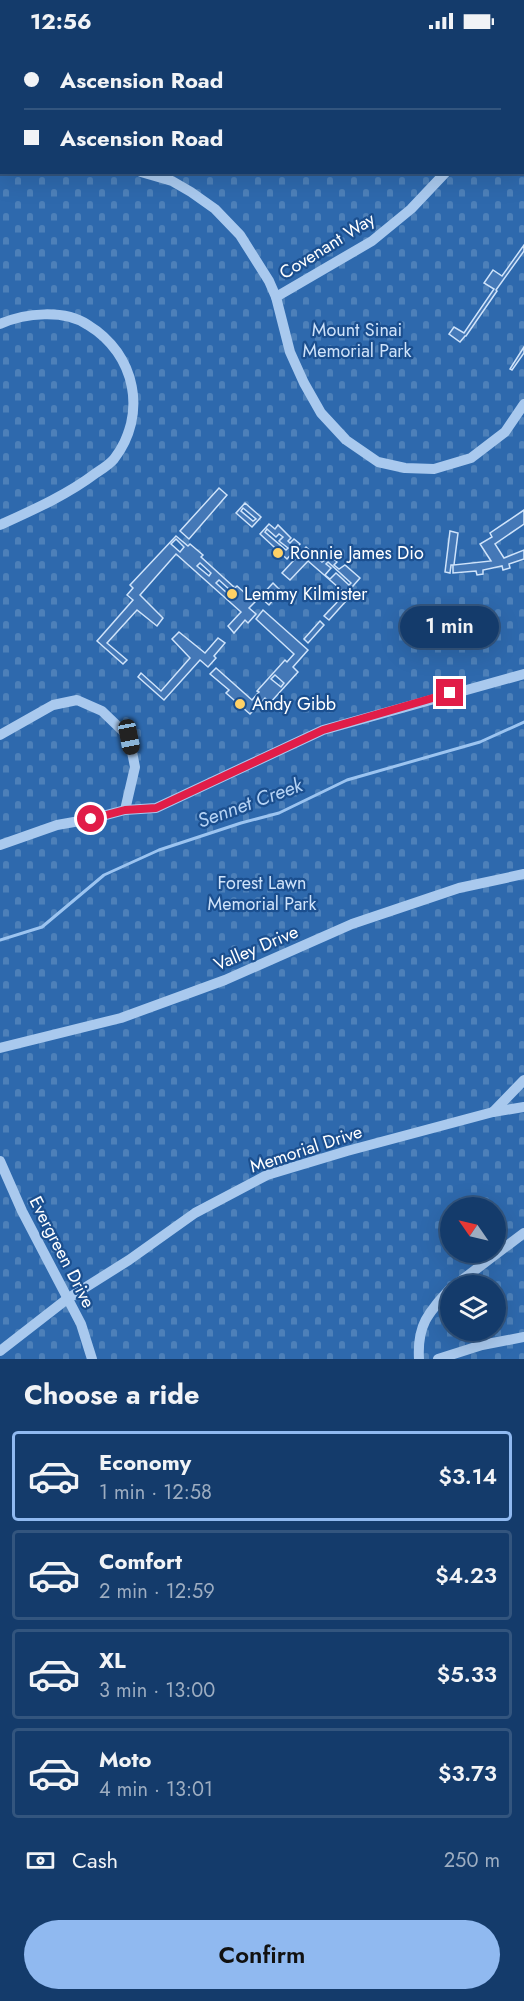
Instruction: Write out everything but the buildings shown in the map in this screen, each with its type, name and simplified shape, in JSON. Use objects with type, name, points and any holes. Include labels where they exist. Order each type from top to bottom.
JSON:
[{"type":"lane","points":[[155,174],[175,177],[215,209],[240,235],[269,281],[276,297],[290,352],[321,413],[346,440],[378,462],[405,468],[434,469],[471,458],[505,432],[524,404]]},
{"type":"lane","name":"Covenant Way","points":[[276,297],[372,241],[411,209],[444,174]]},
{"type":"lane","points":[[0,324],[14,318],[42,315],[71,318],[88,324],[123,360],[133,389],[133,416],[127,440],[112,461],[84,482],[40,507],[0,525]]},
{"type":"lane","points":[[0,844],[57,825],[125,810],[156,808],[323,730],[524,674]]},
{"type":"lane","points":[[0,735],[53,705],[77,700],[102,711],[129,737],[135,767],[125,810]]},
{"type":"lane","name":"Valley Drive","points":[[0,1048],[121,1018],[225,980],[363,921],[459,888],[524,874]]},
{"type":"lane","points":[[493,1112],[524,1080]]},
{"type":"lane","name":"Memorial Drive","points":[[0,1351],[67,1299],[129,1260],[195,1213],[267,1175],[493,1112],[524,1107]]},
{"type":"lane","name":"Evergreen Drive","points":[[0,1161],[9,1185],[81,1324],[92,1359]]},
{"type":"lane","points":[[469,1275],[524,1233]]},
{"type":"lane","points":[[419,1359],[418,1341],[429,1312],[440,1300]]},
{"type":"lane","points":[[438,1359],[482,1345],[524,1336]]},
{"type":"green space","name":"Forest Lawn Memorial Park","points":[[0,174],[524,174],[524,1359],[0,1359]]},
{"type":"waterway","name":"Sennet Creek","points":[[0,940],[42,927],[104,875],[159,850],[279,813],[347,780],[480,742],[524,722]]},
{"type":"place","name":"Ronnie James Dio","points":[[278,553]]},
{"type":"place","name":"Lemmy Kilmister","points":[[232,594]]},
{"type":"place","name":"Andy Gibb","points":[[240,704]]},
{"type":"route","points":[[91,819],[125,810],[156,808],[323,730],[450,693]]},
{"type":"park label","name":"Mount Sinai Memorial Park","points":[[357,340]]}]
